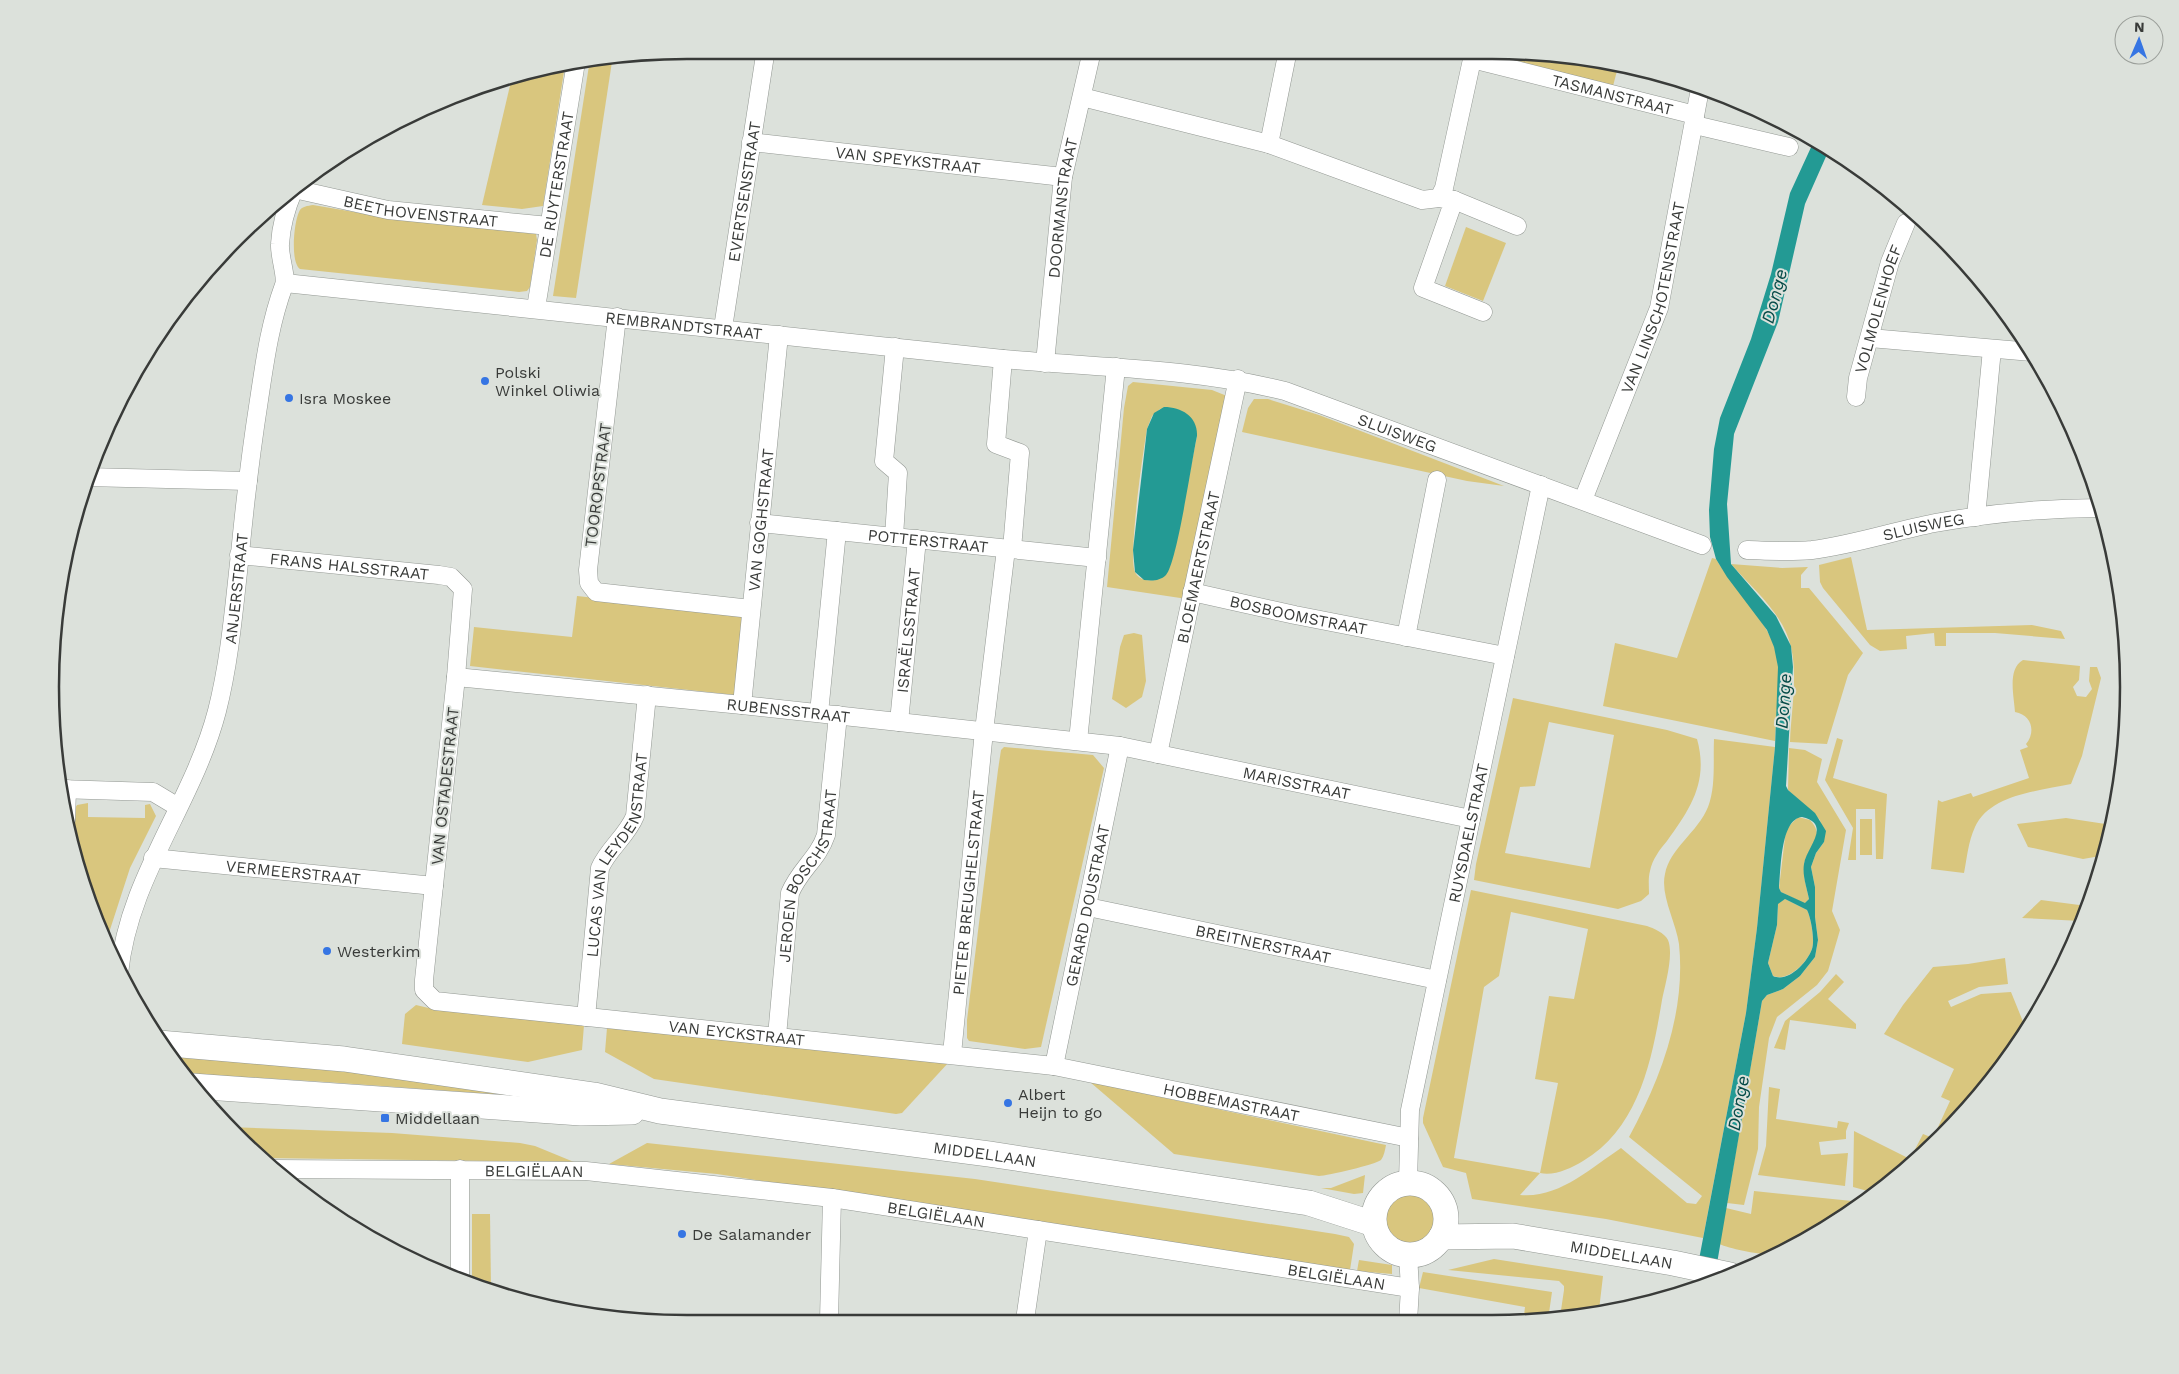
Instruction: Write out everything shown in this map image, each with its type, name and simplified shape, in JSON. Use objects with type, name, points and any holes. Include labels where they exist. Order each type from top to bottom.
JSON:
[{"type":"main road","name":"MIDDELLAAN","points":[[172,1045],[344,1059],[594,1094],[660,1111],[989,1154],[1376,1213]]},
{"type":"main road","name":"MIDDELLAAN","points":[[203,1087],[581,1114],[660,1111]]},
{"type":"main road","points":[[1408,1182],[1428,1187],[1442,1202],[1446,1212],[1446,1224],[1441,1237],[1435,1245],[1424,1252],[1408,1255],[1390,1250],[1378,1236],[1376,1213],[1385,1191],[1398,1184],[1408,1182]]},
{"type":"main road","name":"MIDDELLAAN","points":[[1446,1212],[1513,1236],[1672,1263],[1717,1273]]},
{"type":"main road","name":"MIDDELLAAN","points":[[1441,1237],[1513,1236]]},
{"type":"street","name":"EVERTSENSTRAAT","points":[[723,328],[765,59]]},
{"type":"street","name":"DOORMANSTRAAT","points":[[1045,363],[1063,177],[1090,59]]},
{"type":"street","points":[[1269,144],[1286,59]]},
{"type":"street","points":[[1473,59],[1444,188],[1446,199],[1423,288],[1483,312]]},
{"type":"street","name":"TASMANSTRAAT","points":[[1480,59],[1789,147]]},
{"type":"street","name":"DE RUYTERSTRAAT","points":[[536,308],[575,69]]},
{"type":"street","name":"VAN LINSCHOTENSTRAAT","points":[[1583,500],[1659,308],[1699,94]]},
{"type":"street","points":[[1082,97],[1269,144],[1422,200],[1446,199],[1517,226]]},
{"type":"street","name":"VAN SPEYKSTRAAT","points":[[751,142],[1063,177]]},
{"type":"street","name":"BEETHOVENSTRAAT","points":[[303,191],[388,210],[549,226]]},
{"type":"street","name":"ANJERSTRAAT","points":[[122,959],[126,934],[152,858],[202,758],[217,712],[227,664],[248,482],[267,343],[279,294],[285,282],[280,245],[284,214],[289,202]]},
{"type":"street","name":"VOLMOLENHOEF","points":[[1856,397],[1858,378],[1890,262],[1906,223]]},
{"type":"street","name":"REMBRANDTSTRAAT","points":[[285,282],[1084,366]]},
{"type":"street","name":"TOOROPSTRAAT","points":[[617,317],[588,570],[589,583],[596,592],[751,609]]},
{"type":"street","name":"VAN GOGHSTRAAT","points":[[742,705],[779,335]]},
{"type":"street","points":[[1870,338],[2022,351]]},
{"type":"street","points":[[894,537],[898,473],[884,461],[895,347]]},
{"type":"street","points":[[1976,517],[1992,348]]},
{"type":"street","name":"PIETER BREUGHELSTRAAT","points":[[952,1054],[984,731],[1020,453],[996,444],[1004,359]]},
{"type":"street","name":"SLUISWEG","points":[[1084,366],[1116,367],[1238,379],[1285,391],[1702,545]]},
{"type":"street","points":[[1078,741],[1116,367]]},
{"type":"street","name":"BLOEMAERTSTRAAT","points":[[1158,754],[1238,379]]},
{"type":"street","points":[[95,477],[248,482]]},
{"type":"street","points":[[1406,638],[1438,480]]},
{"type":"street","name":"RUYSDAELSTRAAT","points":[[1408,1182],[1410,1110],[1541,485]]},
{"type":"street","name":"SLUISWEG","points":[[1747,550],[1781,552],[1826,548],[1976,517],[2048,508],[2094,508]]},
{"type":"street","name":"POTTERSTRAAT","points":[[760,523],[1097,558]]},
{"type":"street","points":[[819,713],[837,531]]},
{"type":"street","name":"ISRAËLSSTRAAT","points":[[899,722],[917,539]]},
{"type":"street","name":"FRANS HALSSTRAAT","points":[[239,555],[439,575],[451,578],[459,583]]},
{"type":"street","name":"VAN OSTADESTRAAT","points":[[424,990],[464,594],[459,583]]},
{"type":"street","name":"BOSBOOMSTRAAT","points":[[1192,592],[1406,638],[1505,656]]},
{"type":"street","name":"RUBENSSTRAAT","points":[[456,677],[647,695],[1120,746]]},
{"type":"street","name":"LUCAS VAN LEYDENSTRAAT","points":[[586,1017],[600,868],[604,858],[630,829],[635,816],[647,695]]},
{"type":"street","name":"JEROEN BOSCHSTRAAT","points":[[777,1036],[790,893],[797,876],[820,851],[826,835],[838,715]]},
{"type":"street","name":"MARISSTRAAT","points":[[1120,746],[1471,819]]},
{"type":"street","name":"GERARD DOUSTRAAT","points":[[1054,1066],[1120,746]]},
{"type":"street","points":[[67,789],[153,792],[178,807]]},
{"type":"street","name":"VERMEERSTRAAT","points":[[152,858],[434,886]]},
{"type":"street","name":"BREITNERSTRAAT","points":[[1088,907],[1437,980]]},
{"type":"street","name":"VAN EYCKSTRAAT","points":[[424,990],[435,1001],[1054,1066]]},
{"type":"street","name":"HOBBEMASTRAAT","points":[[1054,1066],[1409,1138]]},
{"type":"street","name":"BELGIËLAAN","points":[[285,1169],[586,1171],[832,1198],[1410,1288]]},
{"type":"street","points":[[460,1169],[460,1272]]},
{"type":"street","points":[[829,1315],[832,1198]]},
{"type":"street","points":[[1026,1315],[1038,1230]]},
{"type":"street","name":"BELGIËLAAN","points":[[1408,1255],[1410,1288],[1408,1315]]},
{"type":"shaded area","points":[[1504,59],[1574,64],[1617,71],[1613,86]]},
{"type":"shaded area","points":[[612,63],[576,298],[553,296],[589,67]]},
{"type":"shaded area","points":[[564,71],[543,206],[522,209],[482,205],[510,84]]},
{"type":"shaded area","points":[[313,205],[366,214],[536,234],[537,240],[530,287],[527,291],[519,292],[300,269],[295,259],[294,251],[297,217],[301,209]]},
{"type":"shaded area","points":[[1466,227],[1506,243],[1483,301],[1445,286]]},
{"type":"shaded area","points":[[1133,382],[1212,390],[1227,396],[1187,599],[1107,587],[1124,408],[1128,386]],"holes":[[[1160,409],[1197,436],[1174,552],[1155,580],[1144,579],[1135,572],[1133,546],[1147,429],[1152,416]]]},
{"type":"shaded area","points":[[1254,399],[1268,399],[1319,415],[1504,486],[1467,481],[1242,432],[1248,408]]},
{"type":"shaded area","points":[[1851,557],[1867,630],[2032,625],[2061,631],[2065,639],[1995,633],[1946,633],[1946,646],[1935,646],[1934,633],[1906,636],[1907,649],[1880,651],[1870,645],[1820,582],[1819,565]]},
{"type":"shaded area","points":[[1712,558],[1716,559],[1765,626],[1775,649],[1779,683],[1775,741],[1603,706],[1615,643],[1677,658]]},
{"type":"shaded area","points":[[1731,564],[1782,568],[1808,567],[1801,575],[1801,588],[1809,588],[1863,653],[1848,675],[1827,744],[1790,742],[1794,694],[1794,670],[1791,647],[1782,623],[1766,602]]},
{"type":"shaded area","points":[[577,596],[742,614],[735,695],[470,666],[474,627],[572,637]]},
{"type":"shaded area","points":[[1134,633],[1142,635],[1146,681],[1142,697],[1126,708],[1112,699],[1120,647],[1124,635]]},
{"type":"shaded area","points":[[2023,660],[2080,666],[2079,680],[2073,687],[2077,696],[2086,697],[2092,689],[2089,681],[2090,667],[2097,667],[2101,678],[2082,756],[2071,784],[2017,796],[1992,807],[1982,816],[1975,827],[1969,844],[1964,873],[1931,869],[1938,800],[1942,802],[1971,793],[1973,797],[2029,778],[2020,750],[2028,747],[2026,744],[2031,734],[2031,725],[2029,720],[2015,712],[2013,691],[2013,676],[2018,664]]},
{"type":"shaded area","points":[[1513,698],[1667,730],[1697,739],[1701,769],[1695,794],[1683,818],[1654,859],[1649,874],[1649,894],[1641,901],[1618,909],[1474,880]],"holes":[[[1549,722],[1614,735],[1590,868],[1505,853],[1520,787],[1535,786]]]},
{"type":"shaded area","points":[[1837,738],[1843,740],[1833,778],[1887,794],[1883,859],[1876,859],[1875,809],[1856,809],[1856,860],[1848,860],[1853,828],[1825,780]]},
{"type":"shaded area","points":[[1714,739],[1775,747],[1757,928],[1746,1013],[1703,1238],[1606,1219],[1472,1199],[1466,1173],[1443,1167],[1423,1123],[1471,890],[1647,926],[1664,935],[1670,946],[1668,970],[1653,1046],[1640,1091],[1630,1111],[1618,1130],[1602,1147],[1583,1161],[1567,1169],[1551,1174],[1540,1173],[1520,1195],[1534,1195],[1561,1187],[1586,1173],[1621,1148],[1687,1203],[1696,1204],[1702,1196],[1629,1137],[1641,1115],[1661,1068],[1675,1019],[1679,995],[1679,944],[1666,900],[1665,874],[1672,856],[1698,824],[1711,799]],"holes":[[[1511,912],[1588,929],[1574,999],[1549,996],[1535,1079],[1558,1083],[1540,1173],[1454,1158],[1484,987],[1499,976]]]},
{"type":"shaded area","points":[[1004,747],[1093,755],[1104,768],[1041,1047],[1025,1049],[969,1041],[967,1038],[967,1020],[998,770],[1001,750]]},
{"type":"shaded area","points":[[1789,748],[1805,750],[1822,759],[1817,782],[1846,830],[1832,911],[1840,930],[1828,971],[1817,985],[1777,1017],[1769,1038],[1759,1107],[1758,1149],[1744,1205],[1727,1203],[1762,1001],[1767,995],[1783,989],[1800,976],[1815,957],[1818,940],[1815,917],[1815,887],[1811,867],[1816,853],[1824,842],[1820,820],[1788,790]]},
{"type":"shaded area","points":[[88,803],[88,817],[145,818],[145,805],[150,804],[156,816],[130,868],[109,932],[92,889],[80,850],[74,822],[74,810],[77,805]]},
{"type":"shaded area","points":[[1798,817],[1810,820],[1817,833],[1805,860],[1805,879],[1809,899],[1805,904],[1781,892],[1779,888],[1786,829]]},
{"type":"shaded area","points":[[2066,818],[2105,824],[2097,857],[2083,859],[2028,847],[2017,824]]},
{"type":"shaded area","points":[[1860,819],[1872,819],[1872,855],[1860,855]]},
{"type":"shaded area","points":[[1785,899],[1807,910],[1812,929],[1813,945],[1806,960],[1796,970],[1791,974],[1779,977],[1773,976],[1768,963],[1777,925],[1778,903]]},
{"type":"shaded area","points":[[2041,900],[2081,905],[2074,921],[2022,918]]},
{"type":"shaded area","points":[[2005,958],[2008,984],[1979,987],[1948,1001],[1951,1007],[1981,994],[2011,992],[2023,1022],[1990,1069],[1936,1131],[1950,1101],[1941,1097],[1954,1069],[1884,1034],[1903,1005],[1933,967]]},
{"type":"shaded area","points":[[1836,974],[1844,982],[1828,999],[1856,1024],[1856,1029],[1790,1020],[1785,1050],[1774,1048],[1785,1021],[1820,992]]},
{"type":"shaded area","points":[[416,1005],[437,1010],[584,1025],[582,1050],[528,1062],[402,1044],[405,1014]]},
{"type":"shaded area","points":[[607,1028],[949,1062],[902,1113],[896,1114],[654,1079],[605,1052]]},
{"type":"shaded area","points":[[179,1048],[602,1102],[194,1075],[179,1055]]},
{"type":"shaded area","points":[[1090,1082],[1386,1145],[1385,1151],[1383,1157],[1378,1162],[1352,1170],[1319,1176],[1174,1154]]},
{"type":"shaded area","points":[[1769,1087],[1780,1089],[1776,1119],[1837,1128],[1838,1121],[1849,1123],[1846,1139],[1819,1142],[1821,1155],[1848,1153],[1845,1186],[1758,1175],[1766,1146]]},
{"type":"shaded area","points":[[240,1127],[392,1133],[520,1143],[535,1146],[574,1162],[272,1158]]},
{"type":"shaded area","points":[[1854,1131],[1907,1158],[1866,1191],[1853,1187]]},
{"type":"shaded area","points":[[1923,1134],[1930,1137],[1914,1152]]},
{"type":"shaded area","points":[[647,1143],[975,1179],[1335,1234],[1349,1237],[1354,1244],[1350,1270],[717,1174],[609,1164]]},
{"type":"shaded area","points":[[1365,1175],[1363,1193],[1354,1194],[1321,1188],[1331,1188]]},
{"type":"shaded area","points":[[1754,1191],[1852,1201],[1806,1231],[1762,1254],[1719,1244],[1726,1208],[1751,1214]]},
{"type":"shaded area","points":[[1410,1195],[1419,1197],[1427,1202],[1432,1210],[1434,1219],[1432,1228],[1427,1236],[1419,1241],[1410,1243],[1401,1241],[1393,1236],[1388,1228],[1386,1219],[1388,1210],[1393,1202],[1401,1197]]},
{"type":"shaded area","points":[[472,1214],[490,1214],[491,1284],[472,1277]]},
{"type":"shaded area","points":[[1494,1259],[1603,1276],[1600,1306],[1561,1311],[1564,1286],[1559,1281],[1448,1270]]},
{"type":"shaded area","points":[[1359,1260],[1392,1265],[1392,1274],[1357,1271]]},
{"type":"shaded area","points":[[1423,1272],[1552,1292],[1549,1312],[1524,1314],[1525,1307],[1419,1288]]},
{"type":"water","name":"Donge","points":[[1811,146],[1826,156],[1805,204],[1778,322],[1734,434],[1727,504],[1731,564],[1776,616],[1791,646],[1793,667],[1786,786],[1788,790],[1815,813],[1826,831],[1824,842],[1816,853],[1811,867],[1815,887],[1815,917],[1818,940],[1815,957],[1800,976],[1783,989],[1767,995],[1762,1001],[1715,1274],[1695,1282],[1746,1013],[1757,928],[1775,747],[1778,667],[1774,647],[1767,630],[1727,577],[1716,559],[1710,537],[1709,510],[1714,449],[1720,418],[1751,339],[1771,274],[1790,193]],"holes":[[[1802,817],[1811,820],[1816,825],[1817,831],[1804,864],[1804,877],[1809,899],[1805,903],[1781,892],[1779,888],[1781,859],[1789,827],[1795,820]],[[1785,899],[1807,910],[1813,940],[1810,954],[1801,966],[1791,974],[1785,977],[1773,976],[1768,963],[1777,925],[1778,904]]]},
{"type":"water","points":[[1164,407],[1171,407],[1188,414],[1195,423],[1197,436],[1179,532],[1170,567],[1166,575],[1159,579],[1144,580],[1135,572],[1133,550],[1147,429],[1154,413]]},
{"type":"place","name":"Polski Winkel Oliwia","points":[[485,381]]},
{"type":"place","name":"Isra Moskee","points":[[289,398]]},
{"type":"place","name":"Westerkim","points":[[327,951]]},
{"type":"place","name":"Albert Heijn to go","points":[[1008,1103]]},
{"type":"place","name":"Middellaan","points":[[385,1118]]},
{"type":"place","name":"De Salamander","points":[[682,1234]]}]
